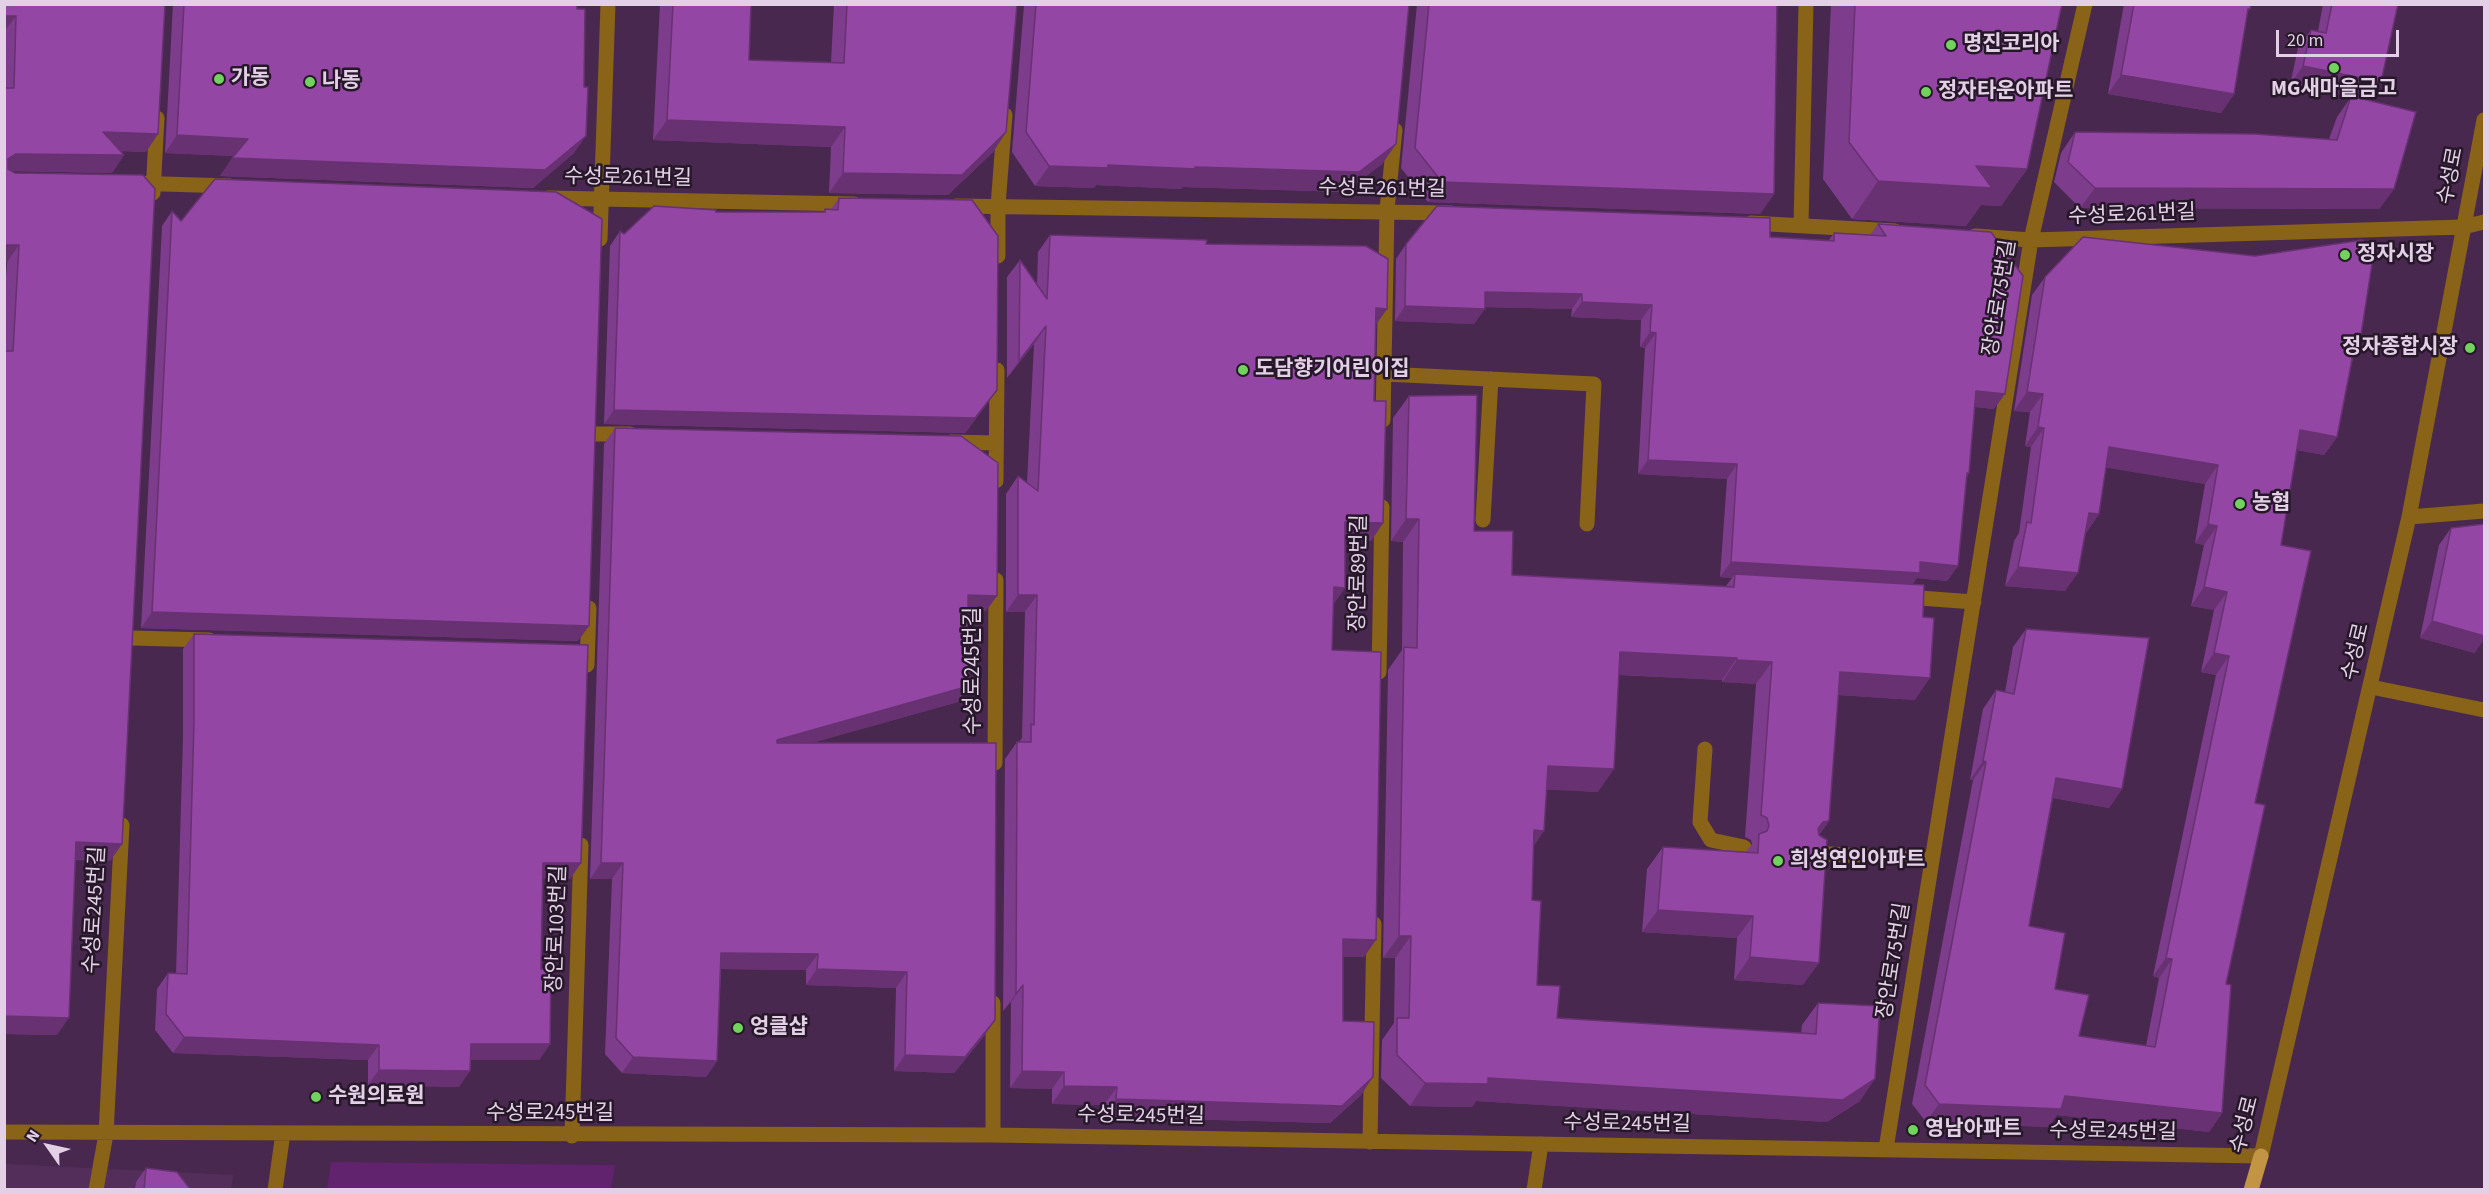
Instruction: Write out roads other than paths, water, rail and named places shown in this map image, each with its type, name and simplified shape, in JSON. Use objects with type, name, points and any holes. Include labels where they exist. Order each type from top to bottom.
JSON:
[{"type":"main road","name":"수성로","points":[[2251,1190],[2261,1156]]},
{"type":"street","points":[[600,258],[608,4]]},
{"type":"street","points":[[1801,225],[1806,4]]},
{"type":"street","name":"장안로75번길","points":[[1886,1149],[2031,240],[2085,4]]},
{"type":"street","points":[[997,277],[998,206],[1006,99]]},
{"type":"street","points":[[152,207],[158,100]]},
{"type":"street","points":[[1383,434],[1387,210],[1396,119]]},
{"type":"street","name":"수성로","points":[[2261,1156],[2409,518],[2484,120]]},
{"type":"street","points":[[119,183],[248,187]]},
{"type":"street","name":"수성로261번길","points":[[531,197],[870,204]]},
{"type":"street","name":"수성로261번길","points":[[940,205],[1470,213]]},
{"type":"street","points":[[1730,222],[1905,232]]},
{"type":"street","name":"수성로261번길","points":[[1962,236],[2031,240],[2463,227],[2484,222]]},
{"type":"street","points":[[996,502],[997,360]]},
{"type":"street","points":[[1384,374],[1594,384],[1587,524]]},
{"type":"street","points":[[1484,520],[1491,379]]},
{"type":"street","points":[[594,433],[642,435]]},
{"type":"street","points":[[937,441],[996,443]]},
{"type":"street","name":"장안로89번길","points":[[1378,693],[1382,492]]},
{"type":"street","points":[[2409,518],[2484,511]]},
{"type":"street","name":"수성로245번길","points":[[994,777],[996,562]]},
{"type":"street","points":[[586,675],[581,651],[589,594]]},
{"type":"street","points":[[1890,597],[1974,602]]},
{"type":"street","points":[[131,638],[223,641]]},
{"type":"street","points":[[2371,687],[2484,710]]},
{"type":"street","points":[[1705,748],[1700,822],[1711,840],[1744,848]]},
{"type":"street","name":"수성로245번길","points":[[106,1134],[122,812]]},
{"type":"street","name":"장안로103번길","points":[[572,1136],[582,828]]},
{"type":"street","points":[[1812,853],[1932,860]]},
{"type":"street","points":[[1370,1142],[1374,906]]},
{"type":"street","points":[[993,992],[993,1135]]},
{"type":"street","name":"수성로245번길","points":[[4,1132],[572,1136],[993,1135],[2261,1156]]},
{"type":"street","points":[[275,1190],[284,1133]]},
{"type":"street","points":[[96,1190],[106,1134]]},
{"type":"street","points":[[1534,1190],[1540,1144]]},
{"type":"place","name":"명진코리아","points":[[1951,45]]},
{"type":"place","name":"MG새마을금고","points":[[2334,68]]},
{"type":"place","name":"가동","points":[[219,79]]},
{"type":"place","name":"나동","points":[[310,82]]},
{"type":"place","name":"정자타운아파트","points":[[1926,92]]},
{"type":"place","name":"정자시장","points":[[2345,255]]},
{"type":"place","name":"정자종합시장","points":[[2470,348]]},
{"type":"place","name":"도담향기어린이집","points":[[1243,370]]},
{"type":"place","name":"농협","points":[[2240,504]]},
{"type":"place","name":"희성연인아파트","points":[[1778,861]]},
{"type":"place","name":"엉클샵","points":[[738,1028]]},
{"type":"place","name":"수원의료원","points":[[316,1097]]},
{"type":"place","name":"영남아파트","points":[[1913,1130]]}]
